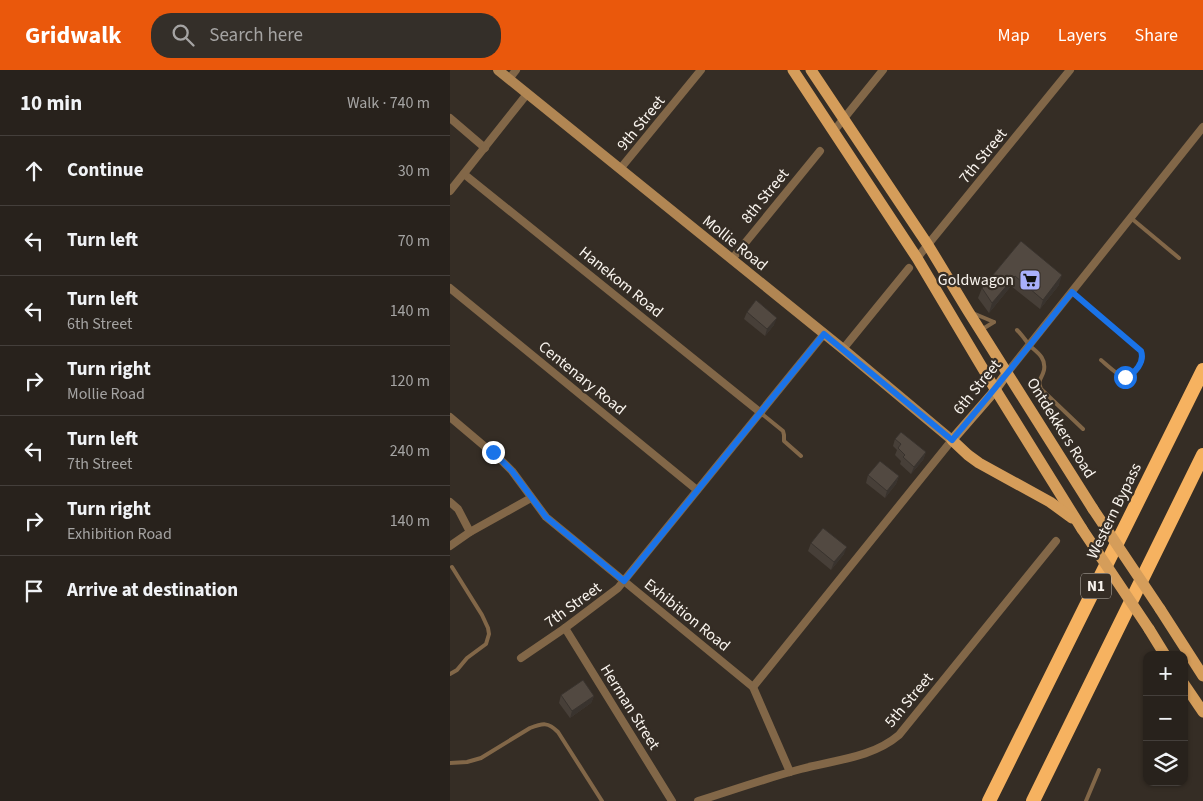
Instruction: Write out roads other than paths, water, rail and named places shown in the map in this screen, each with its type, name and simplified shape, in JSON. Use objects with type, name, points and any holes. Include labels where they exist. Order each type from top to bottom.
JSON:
[{"type":"highway","name":"Western Bypass","points":[[989,801],[1203,370]]},
{"type":"highway","name":"N1","points":[[1033,801],[1203,455]]},
{"type":"main road","name":"Mollie Road","points":[[498,70],[843,349],[952,440]]},
{"type":"main road","points":[[792,70],[917,258],[995,389],[1163,651]]},
{"type":"main road","name":"Ontdekkers Road","points":[[811,70],[928,245],[1093,509],[1203,676]]},
{"type":"main road","name":"6th Street","points":[[952,440],[1007,373]]},
{"type":"main road","points":[[952,440],[979,463],[1050,502],[1081,526]]},
{"type":"main road","points":[[1188,690],[1203,712]]},
{"type":"street","points":[[509,79],[516,70]]},
{"type":"street","name":"9th Street","points":[[620,169],[701,70]]},
{"type":"street","points":[[833,132],[883,70]]},
{"type":"street","name":"7th Street","points":[[917,258],[1070,70]]},
{"type":"street","points":[[450,191],[527,94]]},
{"type":"street","points":[[450,118],[485,148]]},
{"type":"street","name":"6th Street","points":[[1007,373],[1203,127]]},
{"type":"street","name":"8th Street","points":[[732,259],[820,151]]},
{"type":"street","name":"Hanekom Road","points":[[464,174],[761,413]]},
{"type":"street","points":[[843,349],[909,268]]},
{"type":"street","name":"Centenary Road","points":[[450,288],[697,490]]},
{"type":"street","name":"7th Street","points":[[521,658],[618,588],[824,334]]},
{"type":"street","name":"Exhibition Road","points":[[450,417],[512,471],[546,517],[753,687],[790,772]]},
{"type":"street","name":"6th Street","points":[[753,687],[952,440]]},
{"type":"street","points":[[450,546],[470,532],[531,498]]},
{"type":"street","points":[[450,502],[458,509],[470,532]]},
{"type":"street","name":"5th Street","points":[[698,801],[790,772],[869,752],[888,744],[899,735],[1056,541]]},
{"type":"street","name":"Herman Street","points":[[565,628],[672,801]]},
{"type":"lane","points":[[1131,218],[1179,258]]},
{"type":"lane","points":[[1072,292],[1141,351],[1143,356],[1142,363],[1129,376],[1125,377],[1101,360]]},
{"type":"lane","points":[[1017,330],[1043,361],[1043,372],[1039,381],[1041,389],[1083,429]]},
{"type":"lane","points":[[761,413],[784,433],[784,441],[801,456]]},
{"type":"lane","points":[[450,674],[486,644],[489,634],[482,615],[452,567]]},
{"type":"lane","points":[[450,763],[467,762],[481,758],[530,728],[544,724],[553,727],[558,732],[602,801]]},
{"type":"lane","points":[[1086,801],[1099,770]]},
{"type":"place","name":"Goldwagon","points":[[1030,280]]}]
